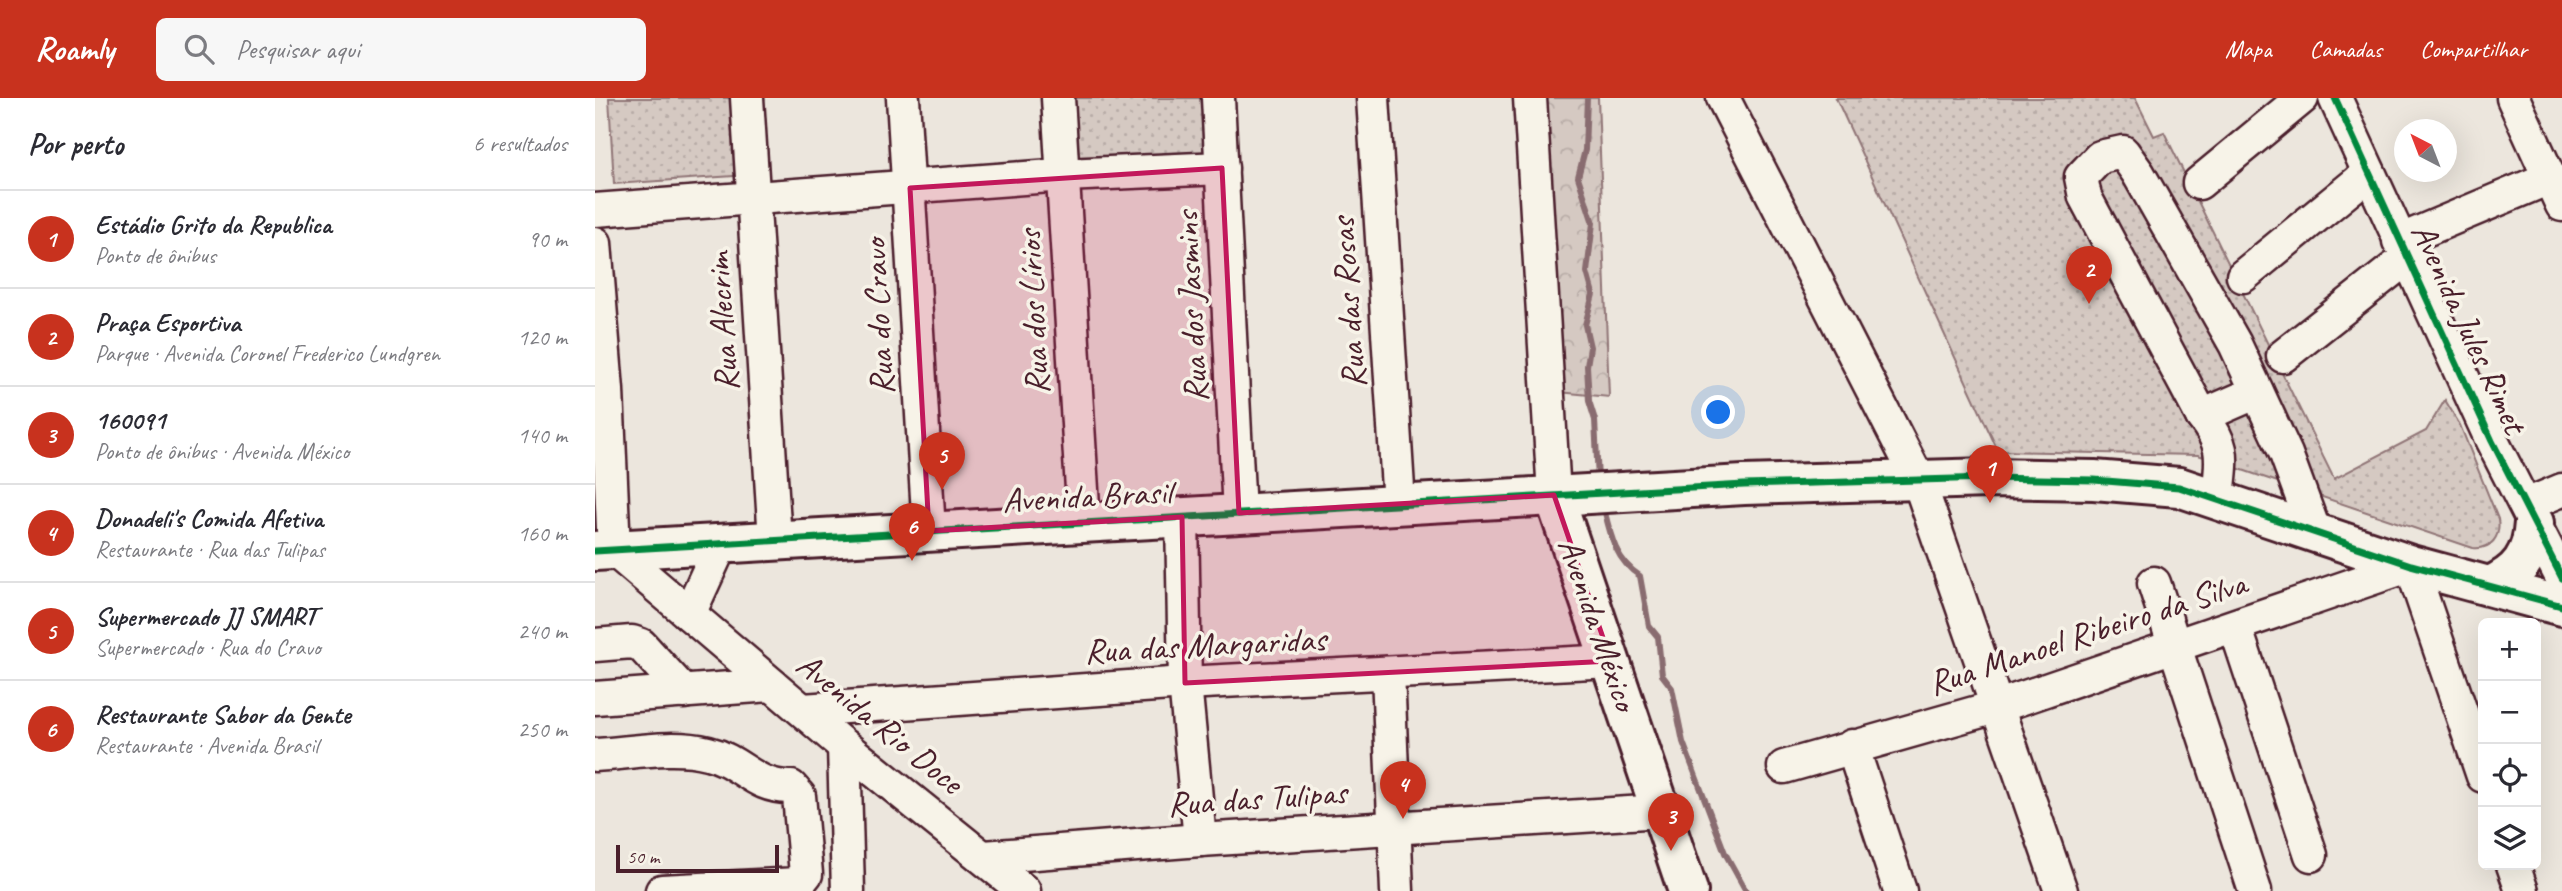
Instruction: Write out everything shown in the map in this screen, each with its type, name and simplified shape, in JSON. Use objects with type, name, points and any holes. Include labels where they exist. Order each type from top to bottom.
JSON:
[{"type":"main road","name":"Avenida Brasil","points":[[604,550],[1630,491],[1918,479],[2094,480],[2179,487],[2314,530],[2411,565],[2562,606]]},
{"type":"main road","name":"Avenida México","points":[[1568,494],[1611,661],[1688,891]]},
{"type":"main road","points":[[2490,586],[2509,578],[2523,563],[2533,544],[2530,514]]},
{"type":"street","name":"Rua Alecrim","points":[[747,98],[775,540]]},
{"type":"street","name":"Rua do Cravo","points":[[903,98],[929,531]]},
{"type":"street","name":"Rua dos Lírios","points":[[1058,98],[1084,522]]},
{"type":"street","name":"Rua dos Jasmins","points":[[1218,98],[1239,513]]},
{"type":"street","name":"Rua das Rosas","points":[[1373,98],[1399,504]]},
{"type":"street","name":"Avenida México","points":[[1530,98],[1568,494]]},
{"type":"street","points":[[1723,98],[1918,479],[2061,891]]},
{"type":"street","points":[[2199,183],[2302,98]]},
{"type":"street","name":"Avenida Jules Rimet","points":[[2335,98],[2492,441],[2562,578]]},
{"type":"street","points":[[2283,356],[2403,249],[2556,191],[2513,98]]},
{"type":"street","points":[[2218,499],[2222,449],[2217,436],[2201,416],[2085,197],[2081,177],[2100,157],[2123,152],[2137,173],[2235,344],[2286,454],[2314,530]]},
{"type":"street","points":[[595,210],[1064,175],[1222,168]]},
{"type":"street","points":[[2243,276],[2369,173]]},
{"type":"street","points":[[595,243],[604,550]]},
{"type":"street","points":[[2201,416],[2257,392]]},
{"type":"street","points":[[2530,514],[2562,490]]},
{"type":"street","points":[[1182,517],[1185,683],[1200,839]]},
{"type":"street","points":[[689,614],[721,544]]},
{"type":"street","name":"Avenida Rio Doce","points":[[604,550],[689,614],[844,746],[1024,891]]},
{"type":"street","points":[[2411,565],[2478,761]]},
{"type":"street","name":"Rua Manoel Ribeiro da Silva","points":[[1784,767],[1999,706],[2411,565]]},
{"type":"street","points":[[2154,583],[2255,891]]},
{"type":"street","points":[[2235,626],[2311,855]]},
{"type":"street","points":[[595,645],[632,642],[641,645],[684,692]]},
{"type":"street","name":"Rua das Margaridas","points":[[803,710],[1185,683],[1611,661]]},
{"type":"street","points":[[1388,673],[1397,891]]},
{"type":"street","points":[[595,698],[772,685]]},
{"type":"street","points":[[844,746],[848,891]]},
{"type":"street","points":[[1852,746],[1900,891]]},
{"type":"street","points":[[595,755],[687,750],[709,753],[767,785],[791,787],[799,796],[806,874],[798,884],[662,891]]},
{"type":"street","name":"Rua das Tulipas","points":[[984,857],[1200,839],[1661,811]]},
{"type":"street","points":[[2515,870],[2522,891]]},
{"type":"highlighted area","points":[[1222,168],[1239,513],[1554,495],[1611,661],[1185,683],[1182,517],[929,531],[910,188]]},
{"type":"green space","points":[[609,98],[745,98],[749,175],[614,184]]},
{"type":"green space","points":[[1072,98],[1211,98],[1214,156],[1075,164]]},
{"type":"green space","points":[[1534,98],[1598,98],[1609,397],[1549,391]]},
{"type":"green space","points":[[1836,98],[2135,98],[2154,136],[2164,132],[2334,479],[2426,431],[2445,400],[2460,425],[2498,519],[2496,537],[2485,547],[2473,548],[2198,455],[1998,451]]},
{"type":"waterway","points":[[1587,98],[1585,150],[1578,177],[1593,223],[1587,272],[1593,294],[1585,325],[1590,347],[1587,366],[1589,401],[1595,420],[1598,480]]},
{"type":"waterway","points":[[1603,504],[1619,553],[1624,562],[1640,576],[1649,626],[1658,637],[1662,675],[1672,688],[1683,742],[1725,853],[1746,891]]},
{"type":"cycle path","points":[[2335,98],[2492,441],[2562,578]]},
{"type":"cycle path","points":[[595,551],[1744,485],[1989,478],[2094,480],[2179,487],[2411,565],[2562,606]]},
{"type":"place","name":"Praça Esportiva","points":[[2089,304]]},
{"type":"place","name":"Supermercado JJ SMART","points":[[942,490]]},
{"type":"place","name":"Estádio Grito da Republica","points":[[1990,503]]},
{"type":"place","name":"Restaurante Sabor da Gente","points":[[912,561]]},
{"type":"place","name":"Donadeli's Comida Afetiva","points":[[1403,819]]},
{"type":"place","name":"160091","points":[[1671,851]]}]
